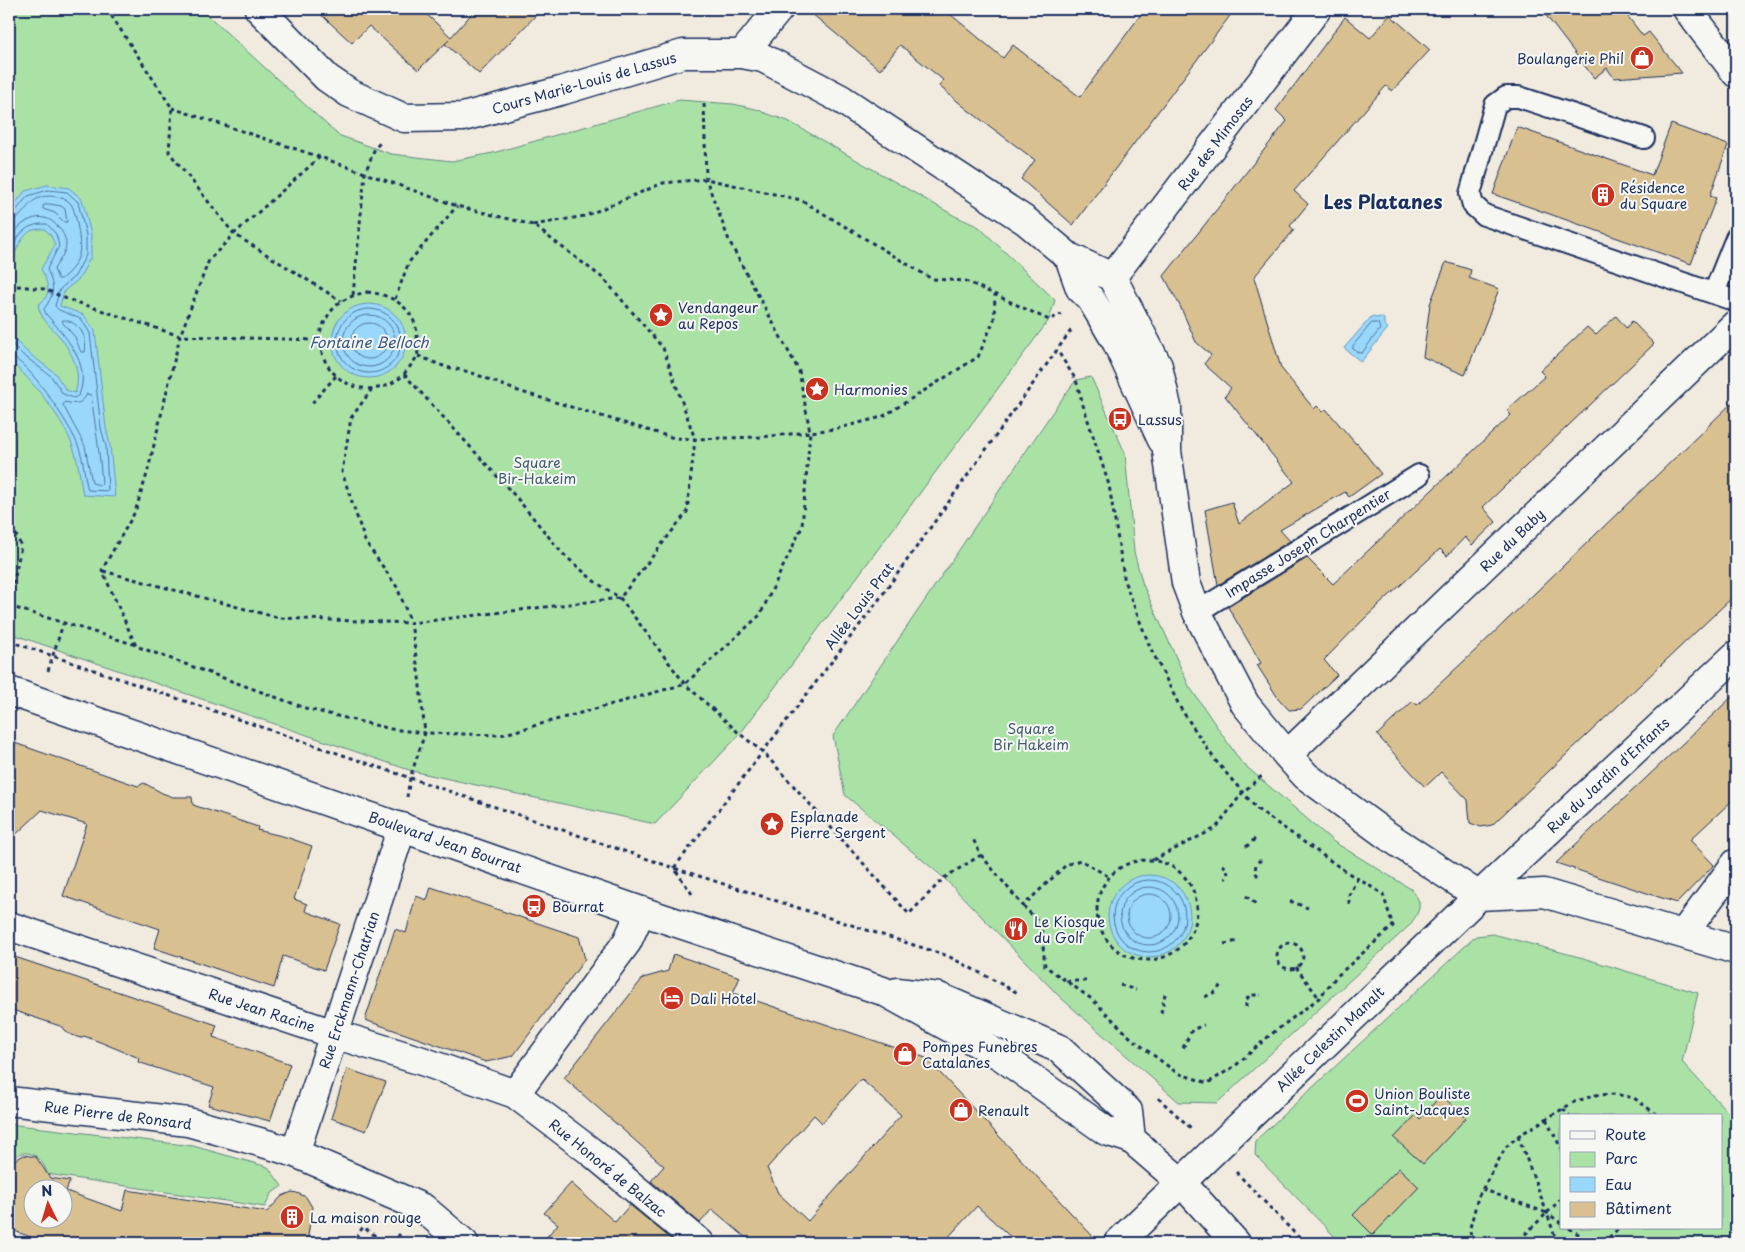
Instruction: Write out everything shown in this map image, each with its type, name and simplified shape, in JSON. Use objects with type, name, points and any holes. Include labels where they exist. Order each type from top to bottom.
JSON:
[{"type":"street","name":"Cours Marie-Louis de Lassus","points":[[260,9],[327,78],[349,93],[404,118],[463,117],[564,90],[683,54],[742,54],[763,58],[841,99],[1026,221],[1069,258],[1112,277],[1158,366],[1167,407],[1167,451],[1186,583],[1197,612],[1245,704],[1306,776],[1385,834],[1479,896]]},
{"type":"street","points":[[742,54],[779,9]]},
{"type":"street","name":"Rue des Mimosas","points":[[1112,277],[1319,9]]},
{"type":"street","points":[[1687,9],[1736,73]]},
{"type":"street","name":"Cours Marie-Louis de Lassus","points":[[1069,258],[1080,288],[1091,299],[1118,343],[1167,451]]},
{"type":"street","name":"Rue du Baby","points":[[1287,755],[1736,324]]},
{"type":"street","name":"Rue du Jardin d'Enfants","points":[[1479,896],[1736,655]]},
{"type":"street","name":"Boulevard Jean Bourrat","points":[[9,691],[642,911],[883,991],[1001,1056],[1106,1131],[1131,1139],[1181,1182],[1236,1243]]},
{"type":"street","name":"Rue Erckmann-Chatrian","points":[[295,1153],[402,827]]},
{"type":"street","points":[[1683,934],[1736,863]]},
{"type":"street","points":[[1479,896],[1544,893],[1736,950]]},
{"type":"street","name":"Allée Celestin Manalt","points":[[1118,1243],[1479,896]]},
{"type":"street","points":[[514,1094],[627,942],[642,911]]},
{"type":"street","name":"Rue Jean Racine","points":[[9,926],[334,1034],[422,1061],[514,1094]]},
{"type":"street","name":"Boulevard Jean Bourrat","points":[[883,991],[939,997],[1060,1049],[1128,1111],[1131,1139]]},
{"type":"street","name":"Rue Honoré de Balzac","points":[[514,1094],[590,1151],[700,1243]]},
{"type":"street","name":"Rue Pierre de Ronsard","points":[[9,1102],[188,1122],[295,1153],[423,1208],[464,1243]]},
{"type":"lane","points":[[1644,138],[1520,97],[1506,97],[1495,105],[1470,194],[1474,205],[1484,215],[1736,301]]},
{"type":"lane","points":[[1714,293],[1736,238]]},
{"type":"lane","name":"Impasse Joseph Charpentier","points":[[1197,612],[1419,475]]},
{"type":"path","points":[[107,9],[172,108],[169,152],[234,234],[341,301]]},
{"type":"path","points":[[9,519],[20,546],[9,607],[136,646],[308,709],[391,729],[424,733],[501,735],[685,684],[760,615],[802,527],[810,432],[799,371],[730,243],[706,179],[704,102]]},
{"type":"path","points":[[102,570],[279,618],[411,623],[620,598],[687,512],[695,439],[663,348],[604,279],[533,225],[457,206],[320,157],[172,108]]},
{"type":"path","points":[[353,295],[365,174],[375,148],[404,118]]},
{"type":"path","points":[[102,570],[135,512],[147,474],[180,336],[209,260],[234,234],[320,157]]},
{"type":"path","points":[[533,225],[585,216],[663,183],[706,179],[800,200],[932,279],[966,281],[1049,320],[1091,299]]},
{"type":"path","points":[[395,299],[409,262],[457,206]]},
{"type":"path","points":[[11,285],[44,289],[67,299],[180,336],[317,340]]},
{"type":"path","points":[[367,292],[382,294],[395,299],[407,310],[415,325],[418,356],[404,374],[385,387],[359,388],[347,384],[336,376],[326,364],[317,340],[331,310],[341,301],[353,295],[367,292]]},
{"type":"path","points":[[418,356],[446,367],[470,372],[515,390],[674,438],[762,437],[810,432],[835,429],[882,416],[978,357],[994,320],[995,294]]},
{"type":"path","name":"Allée Louis Prat","points":[[674,868],[878,601],[1057,350],[1091,299]]},
{"type":"path","points":[[972,837],[981,855],[1023,906],[1041,924],[1046,966],[1093,1000],[1132,1039],[1176,1073],[1208,1083],[1235,1066],[1268,1036],[1319,998],[1336,977],[1393,926],[1384,894],[1358,879],[1257,809],[1215,760],[1181,709],[1150,647],[1125,582],[1109,485],[1076,380],[1057,350]]},
{"type":"path","points":[[404,374],[516,497],[562,553],[594,581],[620,598],[685,684],[740,734],[764,752],[909,914],[944,878],[981,855]]},
{"type":"path","points":[[312,403],[336,376]]},
{"type":"path","points":[[372,389],[351,418],[342,472],[365,541],[397,587],[411,623],[419,677],[424,733],[410,778],[402,827]]},
{"type":"path","points":[[102,570],[136,646]]},
{"type":"path","points":[[38,700],[63,624]]},
{"type":"path","points":[[9,641],[674,868],[948,956],[1022,995]]},
{"type":"path","points":[[1152,860],[1216,828],[1243,792],[1287,755]]},
{"type":"path","points":[[1246,847],[1257,837]]},
{"type":"path","points":[[1023,906],[1066,865],[1080,860],[1108,876]]},
{"type":"path","points":[[1152,860],[1177,870],[1189,882],[1196,897],[1198,914],[1194,929],[1185,943],[1173,954],[1158,960],[1141,960],[1126,955],[1112,946],[1102,933],[1098,918],[1098,902],[1108,876],[1126,865],[1139,861],[1152,860]]},
{"type":"path","points":[[1258,876],[1255,872],[1256,863],[1259,861],[1266,862]]},
{"type":"path","points":[[1222,865],[1227,868],[1228,875],[1225,879]]},
{"type":"path","points":[[674,868],[692,894],[677,923]]},
{"type":"path","points":[[1349,904],[1349,895],[1358,879]]},
{"type":"path","points":[[1246,896],[1257,905]]},
{"type":"path","points":[[1290,901],[1308,908]]},
{"type":"path","points":[[1224,944],[1238,941]]},
{"type":"path","points":[[1292,943],[1299,946],[1303,953],[1302,962],[1296,967],[1288,969],[1281,965],[1277,958],[1278,950],[1284,944],[1292,943]]},
{"type":"path","points":[[1296,967],[1319,998]]},
{"type":"path","points":[[1066,981],[1090,981]]},
{"type":"path","points":[[1205,997],[1217,991],[1221,984]]},
{"type":"path","points":[[1120,985],[1136,990]]},
{"type":"path","points":[[1161,1013],[1165,994]]},
{"type":"path","points":[[1246,1007],[1246,1000],[1250,995],[1261,994]]},
{"type":"path","points":[[1292,1019],[1295,1023]]},
{"type":"path","points":[[1183,1048],[1192,1030],[1204,1025]]},
{"type":"path","points":[[1153,1093],[1215,1149],[1304,1243]]},
{"type":"path","points":[[1471,1243],[1470,1228],[1478,1197],[1506,1148],[1518,1136],[1574,1102],[1596,1095],[1615,1094],[1634,1098],[1657,1114]]},
{"type":"path","points":[[1563,1109],[1568,1114]]},
{"type":"path","points":[[1651,1114],[1654,1111]]},
{"type":"path","points":[[1546,1119],[1560,1146]]},
{"type":"path","points":[[1518,1136],[1557,1243]]},
{"type":"path","points":[[1482,1189],[1546,1213],[1560,1222]]},
{"type":"path","points":[[1516,1243],[1560,1200]]},
{"type":"path","points":[[360,1243],[355,1239],[363,1228],[385,1243]]},
{"type":"path","points":[[1572,1230],[1592,1243]]},
{"type":"path","points":[[1603,1243],[1617,1230]]},
{"type":"green space","name":"Square Bir-Hakeim","points":[[9,9],[201,9],[338,135],[391,154],[452,161],[493,153],[679,100],[733,104],[760,110],[788,121],[955,216],[979,227],[1055,300],[1049,320],[740,734],[655,824],[412,771],[9,633]]},
{"type":"green space","name":"Square Bir Hakeim","points":[[1091,377],[1125,453],[1134,552],[1143,585],[1189,686],[1241,762],[1334,842],[1411,889],[1419,903],[1418,911],[1410,925],[1217,1103],[1179,1102],[1061,998],[944,878],[845,795],[833,736],[1056,407],[1076,380]]},
{"type":"green space","points":[[1493,934],[1583,958],[1698,993],[1682,1062],[1736,1121],[1736,1243],[1341,1243],[1255,1155],[1256,1140],[1476,936]]},
{"type":"green space","points":[[9,1124],[193,1146],[268,1167],[282,1186],[271,1194],[265,1207],[47,1174],[41,1161],[31,1154],[19,1154],[9,1163]]},
{"type":"water","points":[[47,185],[69,188],[82,199],[91,234],[91,256],[79,279],[64,291],[60,306],[84,315],[95,331],[115,497],[83,495],[76,455],[70,438],[47,401],[28,378],[9,360],[9,323],[15,340],[27,352],[55,373],[66,390],[75,393],[77,374],[72,356],[61,339],[46,322],[38,305],[46,297],[48,288],[41,269],[55,245],[45,229],[33,230],[24,237],[14,256],[9,274],[9,212],[25,191]]},
{"type":"water","name":"Fontaine Belloch","points":[[369,304],[390,310],[400,320],[406,341],[400,362],[390,372],[369,378],[348,372],[338,362],[332,341],[338,320],[348,310]]},
{"type":"water","points":[[1372,316],[1384,319],[1384,325],[1388,328],[1361,362],[1344,348]]},
{"type":"water","points":[[1149,875],[1165,878],[1178,887],[1187,900],[1190,916],[1187,932],[1178,945],[1165,954],[1149,957],[1133,954],[1120,945],[1111,932],[1108,916],[1111,900],[1120,887],[1133,878]]},
{"type":"building","points":[[315,9],[421,9],[451,37],[476,9],[542,9],[479,74],[445,44],[449,40],[418,70],[369,26],[352,43]]},
{"type":"building","points":[[806,9],[944,9],[1003,58],[1013,45],[1080,97],[1145,9],[1235,9],[1073,225],[1021,179],[1035,160],[939,86],[943,80],[900,45],[880,70]]},
{"type":"building","points":[[1541,9],[1622,9],[1643,36],[1649,32],[1682,73],[1614,78],[1607,68],[1594,78]]},
{"type":"building","points":[[1390,15],[1430,50],[1392,91],[1386,86],[1294,191],[1308,204],[1290,226],[1294,230],[1254,277],[1281,368],[1314,409],[1317,406],[1323,412],[1326,409],[1357,443],[1381,474],[1349,497],[1345,492],[1280,530],[1290,541],[1218,585],[1205,510],[1232,502],[1239,524],[1294,482],[1225,396],[1231,388],[1204,364],[1211,355],[1196,342],[1164,276],[1287,121],[1276,110],[1345,17],[1370,38]]},
{"type":"building","name":"Résidence du Square","points":[[1671,124],[1728,145],[1710,196],[1716,198],[1691,264],[1493,194],[1517,127],[1652,175]]},
{"type":"building","points":[[1446,262],[1471,270],[1469,278],[1499,289],[1465,375],[1423,357],[1430,304]]},
{"type":"building","points":[[1616,316],[1626,328],[1632,321],[1654,344],[1483,507],[1496,522],[1472,545],[1465,537],[1447,556],[1440,549],[1365,618],[1324,660],[1337,675],[1301,709],[1289,710],[1278,698],[1257,665],[1261,663],[1228,607],[1307,558],[1333,584],[1511,415],[1507,410],[1545,376],[1540,371],[1587,327],[1596,335]]},
{"type":"building","points":[[1736,399],[1736,594],[1492,825],[1481,827],[1470,823],[1468,800],[1441,772],[1425,787],[1377,735],[1413,701],[1417,705],[1478,648]]},
{"type":"building","points":[[1736,693],[1736,797],[1690,840],[1714,865],[1677,903],[1556,863]]},
{"type":"building","points":[[9,741],[138,786],[144,783],[173,797],[192,797],[193,805],[258,827],[257,830],[312,846],[294,899],[307,904],[305,911],[340,924],[324,970],[283,956],[274,988],[154,948],[160,929],[63,896],[87,824],[42,810],[9,841]]},
{"type":"building","points":[[431,887],[579,937],[585,959],[513,1056],[486,1062],[365,1020],[395,929],[406,933],[416,896],[427,900]]},
{"type":"building","points":[[673,954],[740,977],[733,993],[926,1058],[1099,1243],[1017,1243],[977,1206],[943,1243],[752,1243],[712,1209],[700,1223],[651,1181],[664,1166],[564,1078],[643,978],[668,971]],"holes":[[[861,1079],[901,1115],[808,1221],[778,1193],[767,1168],[814,1115],[822,1123]]]},
{"type":"building","points":[[9,955],[217,1025],[213,1037],[290,1064],[270,1121],[208,1105],[214,1087],[138,1062],[139,1058],[84,1036],[80,1038],[67,1033],[63,1027],[9,1009]]},
{"type":"building","points":[[347,1069],[386,1082],[366,1131],[331,1118]]},
{"type":"building","points":[[1441,1095],[1466,1118],[1423,1164],[1394,1138],[1416,1115],[1420,1119]]},
{"type":"building","points":[[24,1155],[36,1157],[50,1178],[63,1180],[22,1180],[22,1230],[72,1230],[72,1193],[122,1211],[127,1190],[267,1212],[282,1196],[292,1192],[306,1197],[312,1207],[307,1243],[47,1243],[9,1229],[9,1163]]},
{"type":"building","points":[[1399,1168],[1419,1187],[1373,1235],[1353,1215]]},
{"type":"building","points":[[571,1183],[615,1222],[630,1205],[676,1243],[541,1243],[558,1224],[544,1213]]},
{"type":"place","name":"Boulangerie Phil","points":[[1642,58]]},
{"type":"place","name":"Résidence du Square","points":[[1603,195]]},
{"type":"place","name":"Vendangeur au Repos","points":[[661,315]]},
{"type":"place","name":"Harmonies","points":[[817,389]]},
{"type":"place","name":"Lassus","points":[[1120,419]]},
{"type":"place","name":"Esplanade Pierre Sergent","points":[[772,824]]},
{"type":"place","name":"Bourrat","points":[[534,906]]},
{"type":"place","name":"Le Kiosque du Golf","points":[[1016,929]]},
{"type":"place","name":"Dali Hotel","points":[[672,998]]},
{"type":"place","name":"Pompes Funèbres Catalanes","points":[[905,1054]]},
{"type":"place","name":"Union Bouliste Saint-Jacques","points":[[1357,1101]]},
{"type":"place","name":"Renault","points":[[961,1110]]},
{"type":"place","name":"La maison rouge","points":[[292,1217]]},
{"type":"district","name":"Les Platanes","points":[[1383,201]]}]
